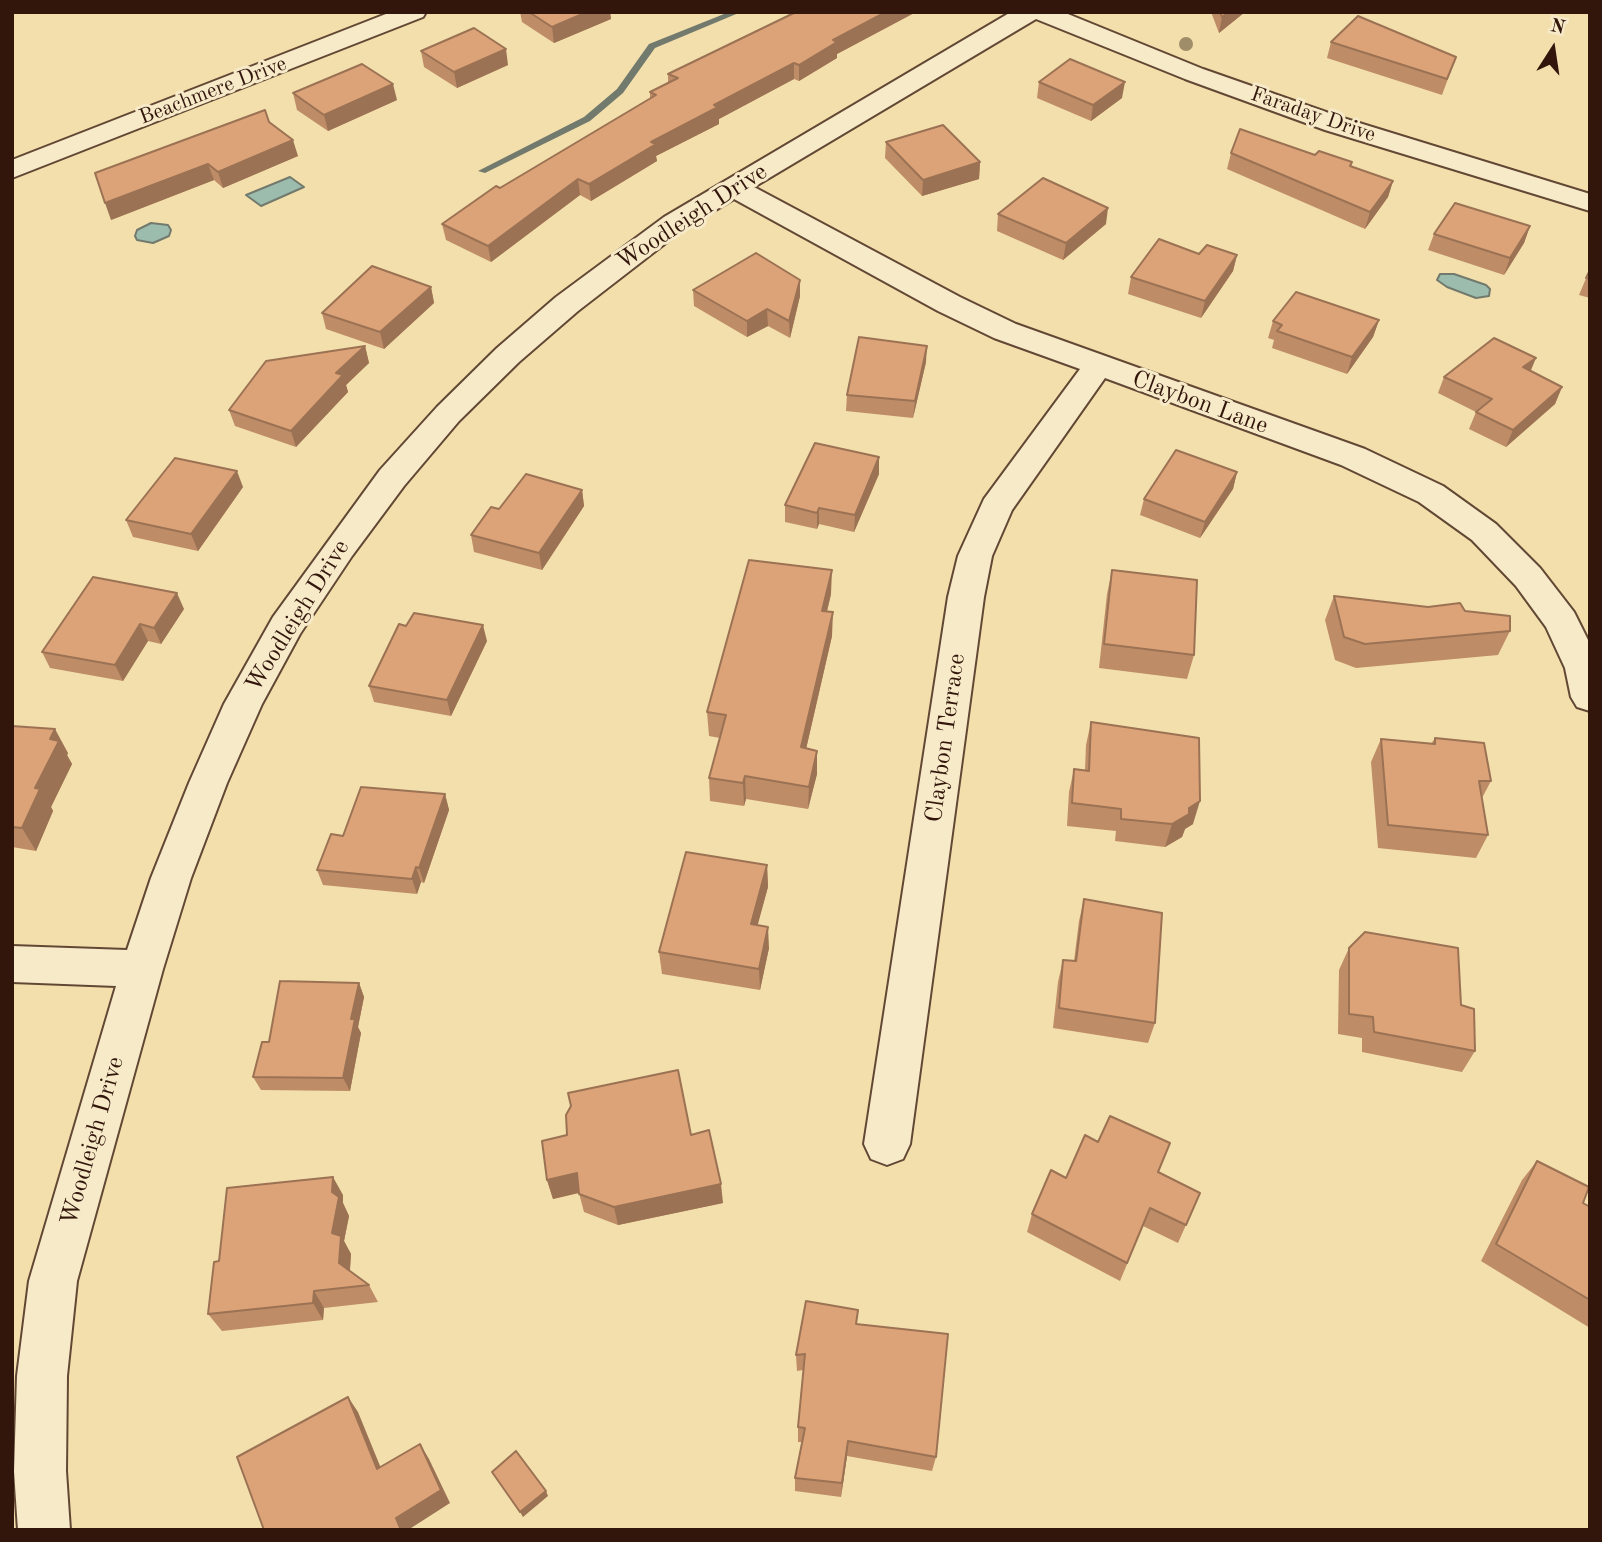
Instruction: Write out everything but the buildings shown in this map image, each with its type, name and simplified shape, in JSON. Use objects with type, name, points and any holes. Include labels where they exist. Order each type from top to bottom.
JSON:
[{"type":"street","name":"Beachmere Drive","points":[[12,170],[414,12]]},
{"type":"street","name":"Woodleigh Drive","points":[[44,1530],[40,1471],[42,1376],[53,1281],[142,970],[176,866],[208,783],[243,704],[286,626],[340,547],[393,478],[448,414],[508,355],[622,260],[674,223],[1029,12]]},
{"type":"street","name":"Faraday Drive","points":[[1041,12],[1184,70],[1334,124],[1590,203]]},
{"type":"street","name":"Claybon Lane","points":[[735,188],[949,304],[1005,331],[1353,457],[1431,494],[1484,532],[1528,577],[1561,621],[1583,668],[1590,696]]},
{"type":"street","name":"Claybon Terrace","points":[[887,1144],[966,597],[975,556],[996,507],[1098,366]]},
{"type":"street","points":[[12,964],[142,970]]},
{"type":"shaded area","points":[[290,177],[304,187],[261,206],[246,195]]},
{"type":"shaded area","points":[[151,223],[168,225],[171,230],[169,236],[153,243],[137,240],[137,230]]},
{"type":"shaded area","points":[[1440,274],[1454,274],[1486,285],[1490,289],[1489,296],[1476,298],[1447,287],[1437,280]]},
{"type":"waterway","points":[[482,171],[587,119],[620,91],[652,46],[737,12]]}]
